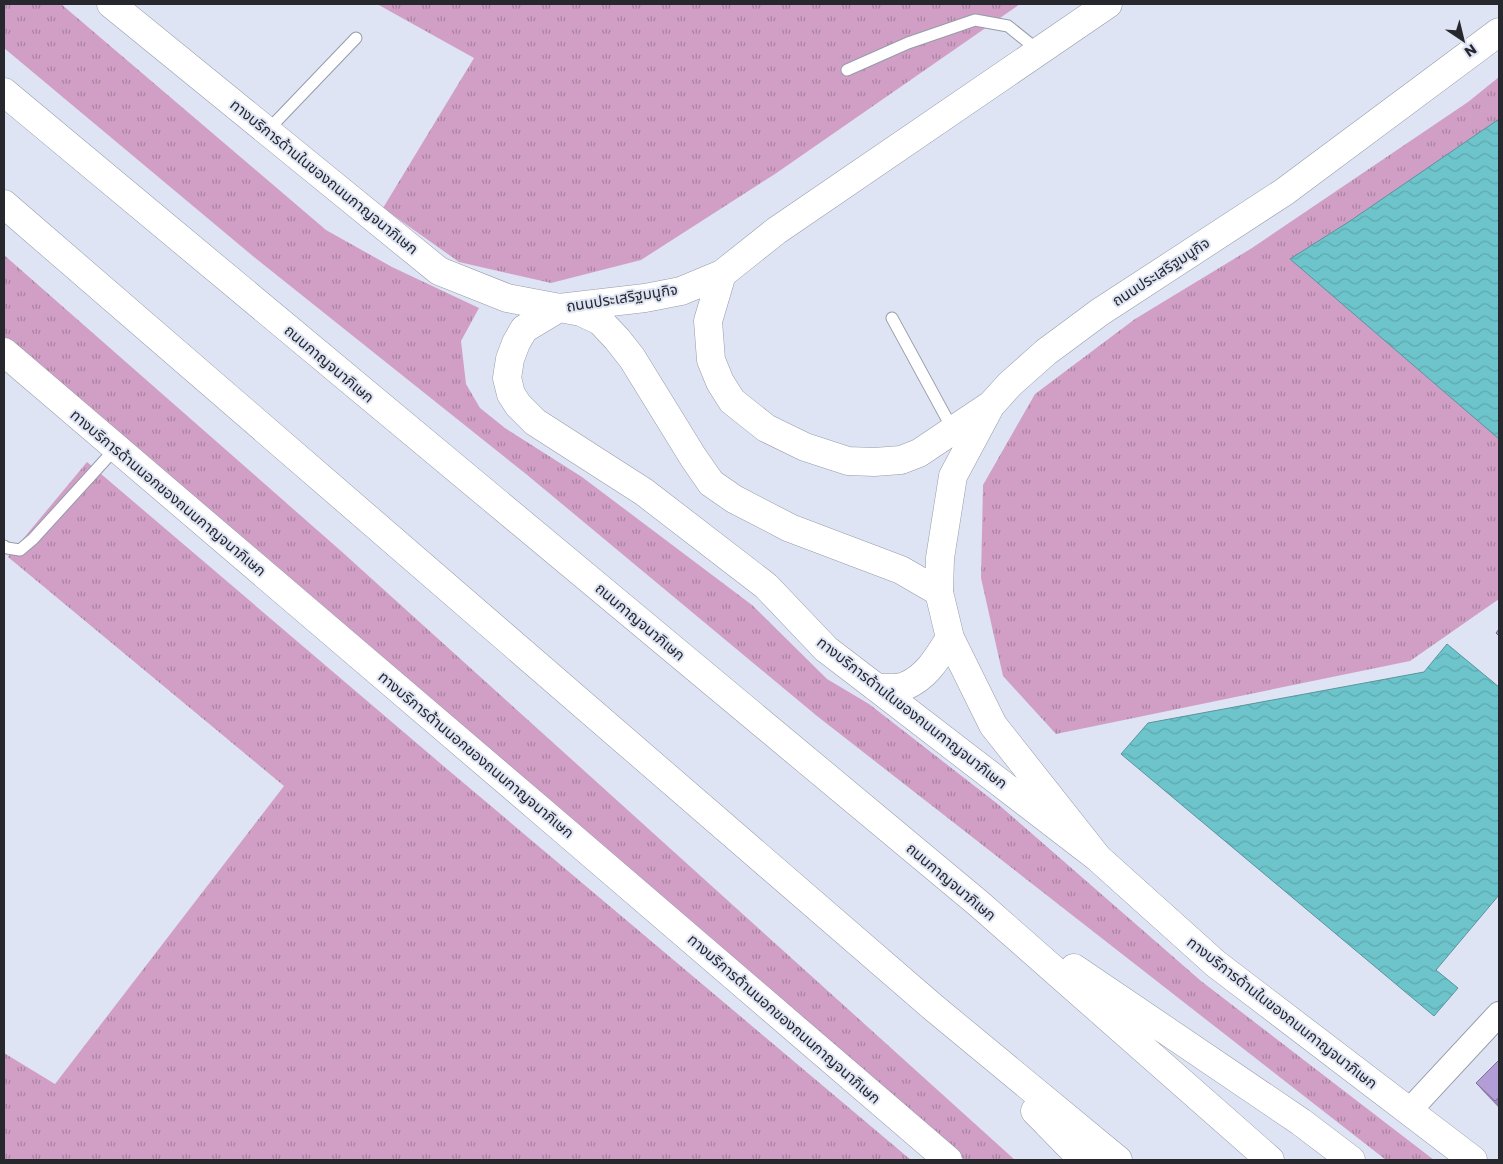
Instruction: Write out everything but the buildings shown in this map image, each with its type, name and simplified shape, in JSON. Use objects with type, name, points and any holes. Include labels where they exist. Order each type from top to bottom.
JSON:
[{"type":"main road","name":"ทางบริการด้านในของถนนกาญจนาภิเษก","points":[[110,4],[439,271],[507,298],[582,312],[600,321],[618,339],[632,358],[711,483],[734,499],[790,528],[901,570],[939,592],[950,638],[993,724],[1098,858]]},
{"type":"main road","name":"ถนนประเสริฐมนูกิจ","points":[[559,308],[645,298],[680,290],[722,274],[776,231],[1108,4]]},
{"type":"main road","name":"ถนนประเสริฐมนูกิจ","points":[[939,592],[940,558],[953,476],[991,405],[1010,384],[1046,352],[1100,312],[1284,192],[1499,32]]},
{"type":"main road","name":"ถนนกาญจนาภิเษก","points":[[4,92],[978,903],[1270,1160]]},
{"type":"main road","points":[[4,204],[934,1008],[1118,1160]]},
{"type":"main road","points":[[722,274],[708,321],[711,360],[720,382],[732,401],[766,428],[805,447],[848,461],[901,460],[919,453],[991,405]]},
{"type":"main road","name":"ทางบริการด้านในของถนนกาญจนาภิเษก","points":[[559,308],[524,329],[510,359],[507,378],[511,394],[518,405],[535,422],[644,492],[766,586],[826,649],[1098,858],[1216,964],[1473,1160]]},
{"type":"main road","name":"ทางบริการด้านนอกของถนนกาญจนาภิเษก","points":[[4,352],[948,1160]]},
{"type":"main road","points":[[877,688],[904,687],[924,675],[938,658],[950,638]]},
{"type":"main road","points":[[978,903],[1300,1122],[1351,1160]]},
{"type":"main road","points":[[934,1008],[1083,1160]]},
{"type":"street","points":[[1409,1111],[1499,1014]]},
{"type":"lane","points":[[847,70],[908,43],[975,20],[1008,26],[1039,51]]},
{"type":"lane","points":[[267,131],[356,38]]},
{"type":"lane","points":[[892,318],[954,430]]},
{"type":"lane","points":[[4,546],[20,550],[34,539],[116,448]]},
{"type":"green space","points":[[4,4],[61,4],[326,230],[392,267],[479,308],[461,341],[466,384],[480,408],[505,428],[582,477],[752,605],[827,679],[869,704],[999,805],[1201,981],[1434,1160],[1386,1160],[817,716],[526,474],[254,257],[4,48]]},
{"type":"green space","points":[[377,4],[1020,4],[775,174],[641,260],[551,283],[459,262],[383,208],[474,58]]},
{"type":"green space","points":[[1499,77],[1499,599],[1410,661],[1056,734],[1003,676],[981,578],[983,485],[1035,394],[1135,319],[1252,248],[1468,102]]},
{"type":"green space","points":[[4,255],[341,551],[1015,1160],[965,1160],[4,342]]},
{"type":"green space","points":[[87,462],[447,769],[911,1160],[4,1160],[4,1053],[55,1084],[284,786],[8,557]]},
{"type":"water","points":[[1499,119],[1499,439],[1290,259],[1350,221]]},
{"type":"water","points":[[1447,644],[1499,687],[1499,895],[1436,970],[1458,988],[1434,1016],[1121,754],[1148,723],[1424,672]]}]
